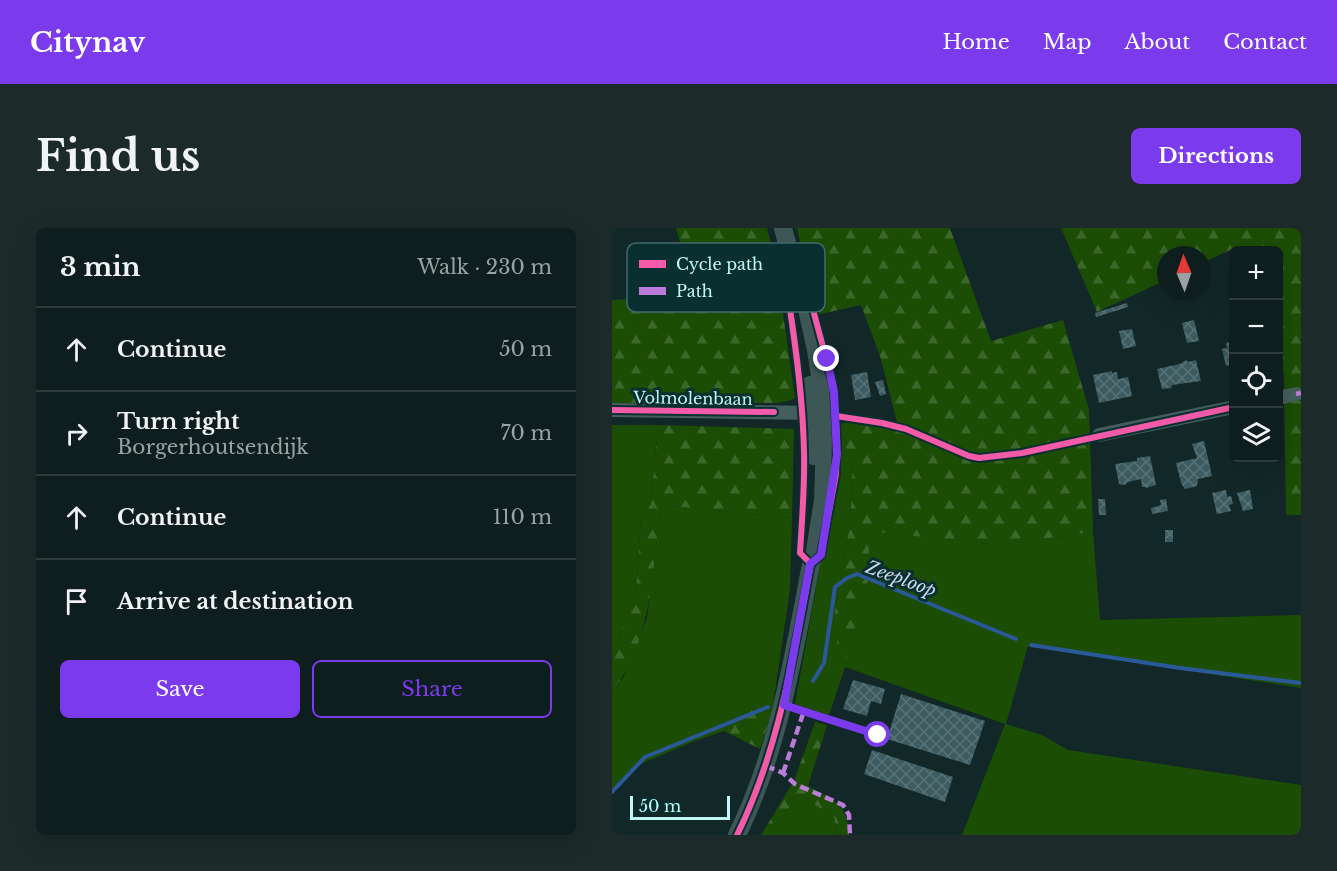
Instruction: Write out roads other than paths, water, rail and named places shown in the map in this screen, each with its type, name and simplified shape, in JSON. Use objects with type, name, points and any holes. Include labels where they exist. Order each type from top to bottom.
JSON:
[{"type":"main road","points":[[783,228],[787,243]]},
{"type":"main road","points":[[737,835],[766,766],[784,705],[823,500],[816,350],[808,312]]},
{"type":"street","points":[[1283,397],[1296,394]]},
{"type":"street","points":[[1099,435],[1229,408]]},
{"type":"street","name":"Volmolenbaan","points":[[612,410],[819,413]]},
{"type":"lane","points":[[784,705],[878,735]]},
{"type":"waterway","name":"Zeeploop","points":[[813,681],[824,663],[835,587],[857,574],[1016,639]]},
{"type":"waterway","name":"Zeeploop","points":[[1031,645],[1180,668],[1301,683]]},
{"type":"waterway","name":"Zeeploop","points":[[612,792],[645,757],[768,707]]}]
